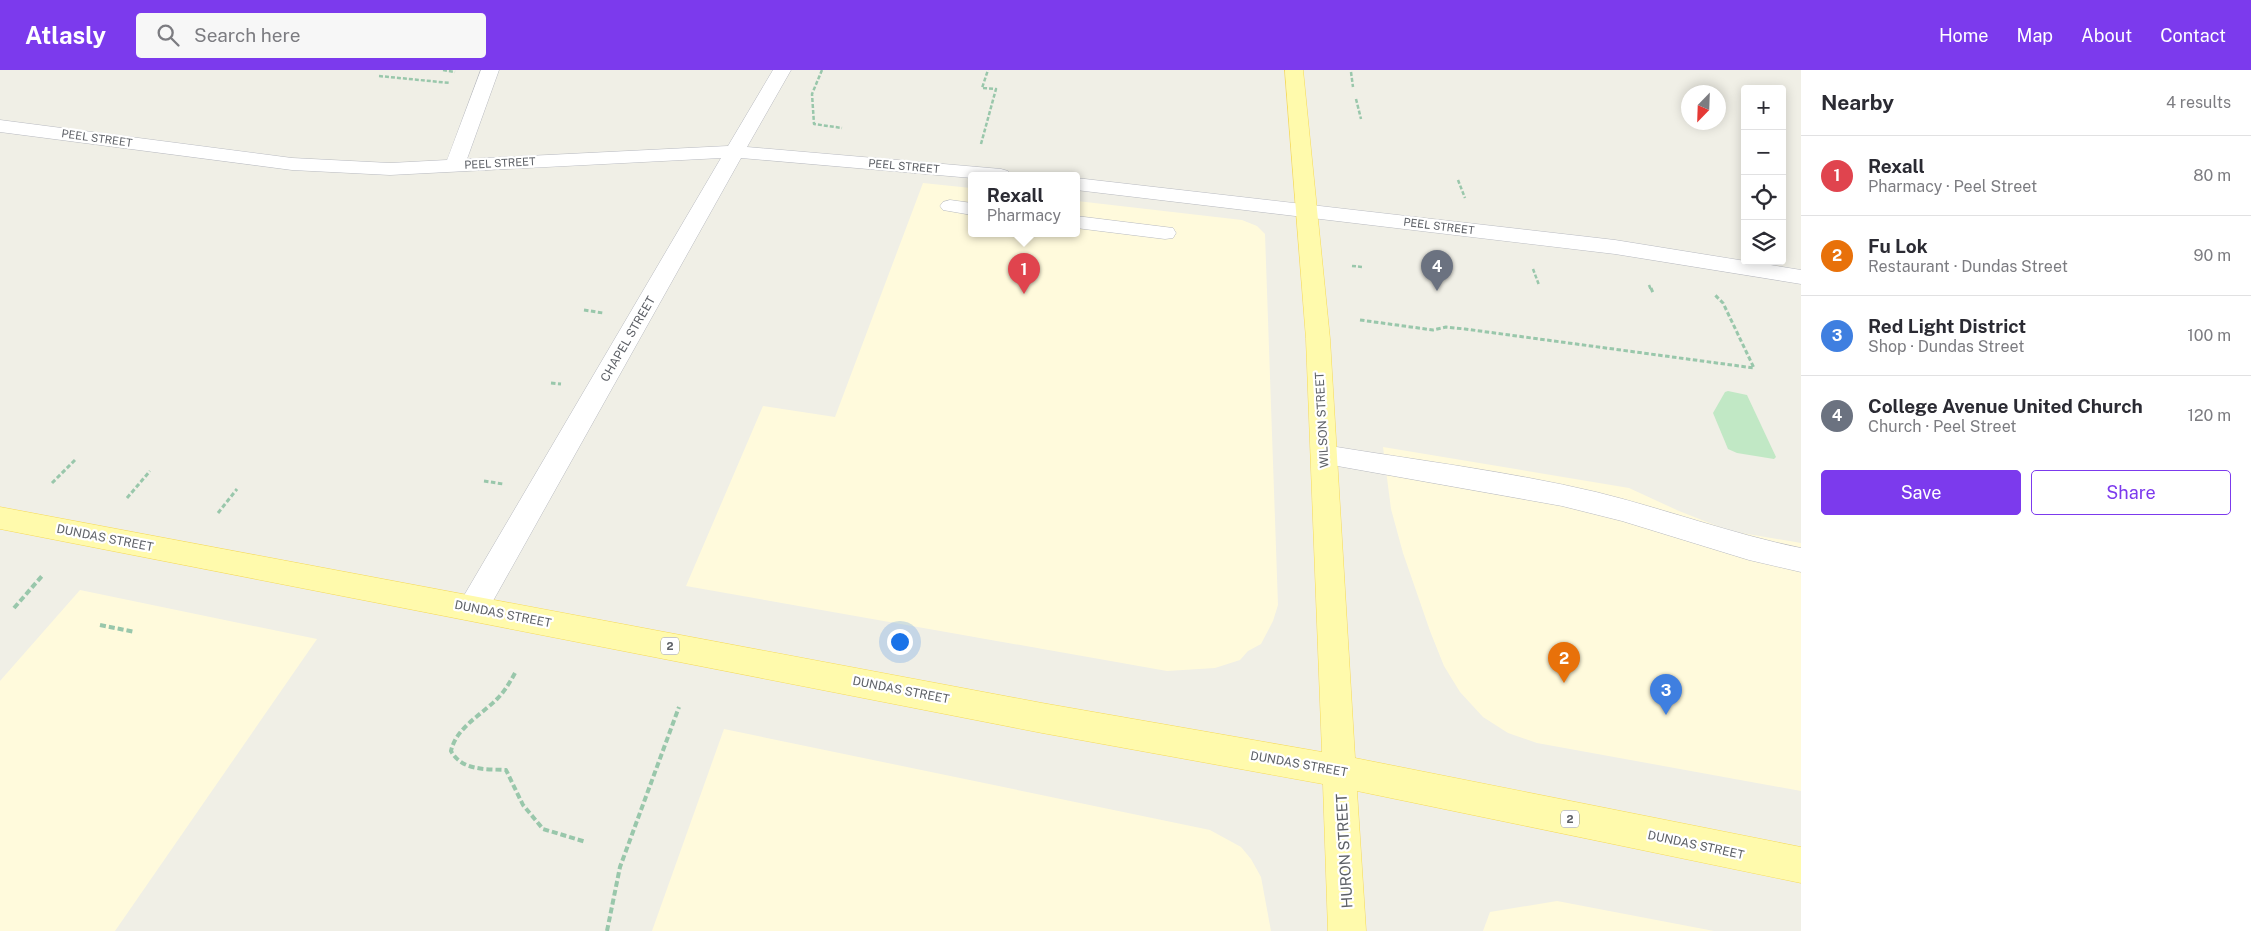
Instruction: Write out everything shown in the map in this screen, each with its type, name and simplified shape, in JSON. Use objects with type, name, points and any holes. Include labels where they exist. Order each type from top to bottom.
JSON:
[{"type":"main road","name":"WILSON STREET","points":[[1294,70],[1308,211],[1317,332],[1340,771]]},
{"type":"main road","name":"DUNDAS STREET","points":[[0,518],[1042,718],[1340,771],[1801,865]]},
{"type":"main road","name":"HURON STREET","points":[[1340,771],[1347,931]]},
{"type":"street","points":[[455,166],[490,70]]},
{"type":"street","name":"CHAPEL STREET","points":[[473,608],[782,70]]},
{"type":"street","name":"PEEL STREET","points":[[0,126],[292,164],[390,169],[622,156],[735,152],[968,172]]},
{"type":"street","name":"PEEL STREET","points":[[1080,184],[1615,247],[1801,277]]},
{"type":"street","points":[[950,206],[968,208]]},
{"type":"street","points":[[1080,222],[1165,233]]},
{"type":"street","points":[[1324,455],[1596,503],[1737,546],[1801,560]]},
{"type":"path","points":[[822,70],[812,94],[814,124],[842,128]]},
{"type":"path","points":[[980,147],[996,89],[982,88],[988,70]]},
{"type":"path","points":[[1351,72],[1353,87]]},
{"type":"path","points":[[379,76],[452,83]]},
{"type":"path","points":[[1356,99],[1360,119]]},
{"type":"path","points":[[1359,112],[1365,112]]},
{"type":"path","points":[[1352,266],[1363,267]]},
{"type":"path","points":[[1360,320],[1433,330],[1446,327],[1465,329],[1754,368],[1724,303],[1711,291]]},
{"type":"path","points":[[52,483],[75,460]]},
{"type":"path","points":[[127,498],[150,472]]},
{"type":"path","points":[[218,513],[237,489]]},
{"type":"path","points":[[14,608],[42,576]]},
{"type":"path","points":[[100,625],[135,632]]},
{"type":"path","points":[[515,673],[503,693],[458,734],[451,746],[453,756],[459,762],[469,767],[506,770],[524,804],[543,829],[586,842]]},
{"type":"path","points":[[607,931],[620,868],[679,707]]},
{"type":"shaded area","points":[[923,183],[968,188],[968,237],[1080,237],[1080,201],[1242,220],[1257,226],[1265,234],[1278,605],[1273,621],[1261,644],[1248,651],[1240,660],[1215,668],[1167,671],[686,586],[763,406],[835,417]]},
{"type":"shaded area","points":[[1383,447],[1629,488],[1679,511],[1730,531],[1801,543],[1801,791],[1537,743],[1508,733],[1483,717],[1460,692],[1444,666],[1430,631],[1403,553],[1391,509]]},
{"type":"shaded area","points":[[80,590],[317,639],[115,931],[0,931],[0,681]]},
{"type":"shaded area","points":[[724,729],[1210,830],[1241,847],[1251,859],[1261,877],[1271,931],[652,931]]},
{"type":"shaded area","points":[[1557,901],[1714,931],[1483,931],[1490,912]]},
{"type":"green space","points":[[1725,392],[1747,395],[1776,457],[1774,459],[1737,453],[1728,449],[1713,413]]},
{"type":"place","name":"College Avenue United Church","points":[[1437,291]]},
{"type":"place","name":"Rexall","points":[[1024,294]]},
{"type":"place","name":"Fu Lok","points":[[1564,683]]},
{"type":"place","name":"Red Light District","points":[[1666,715]]}]
